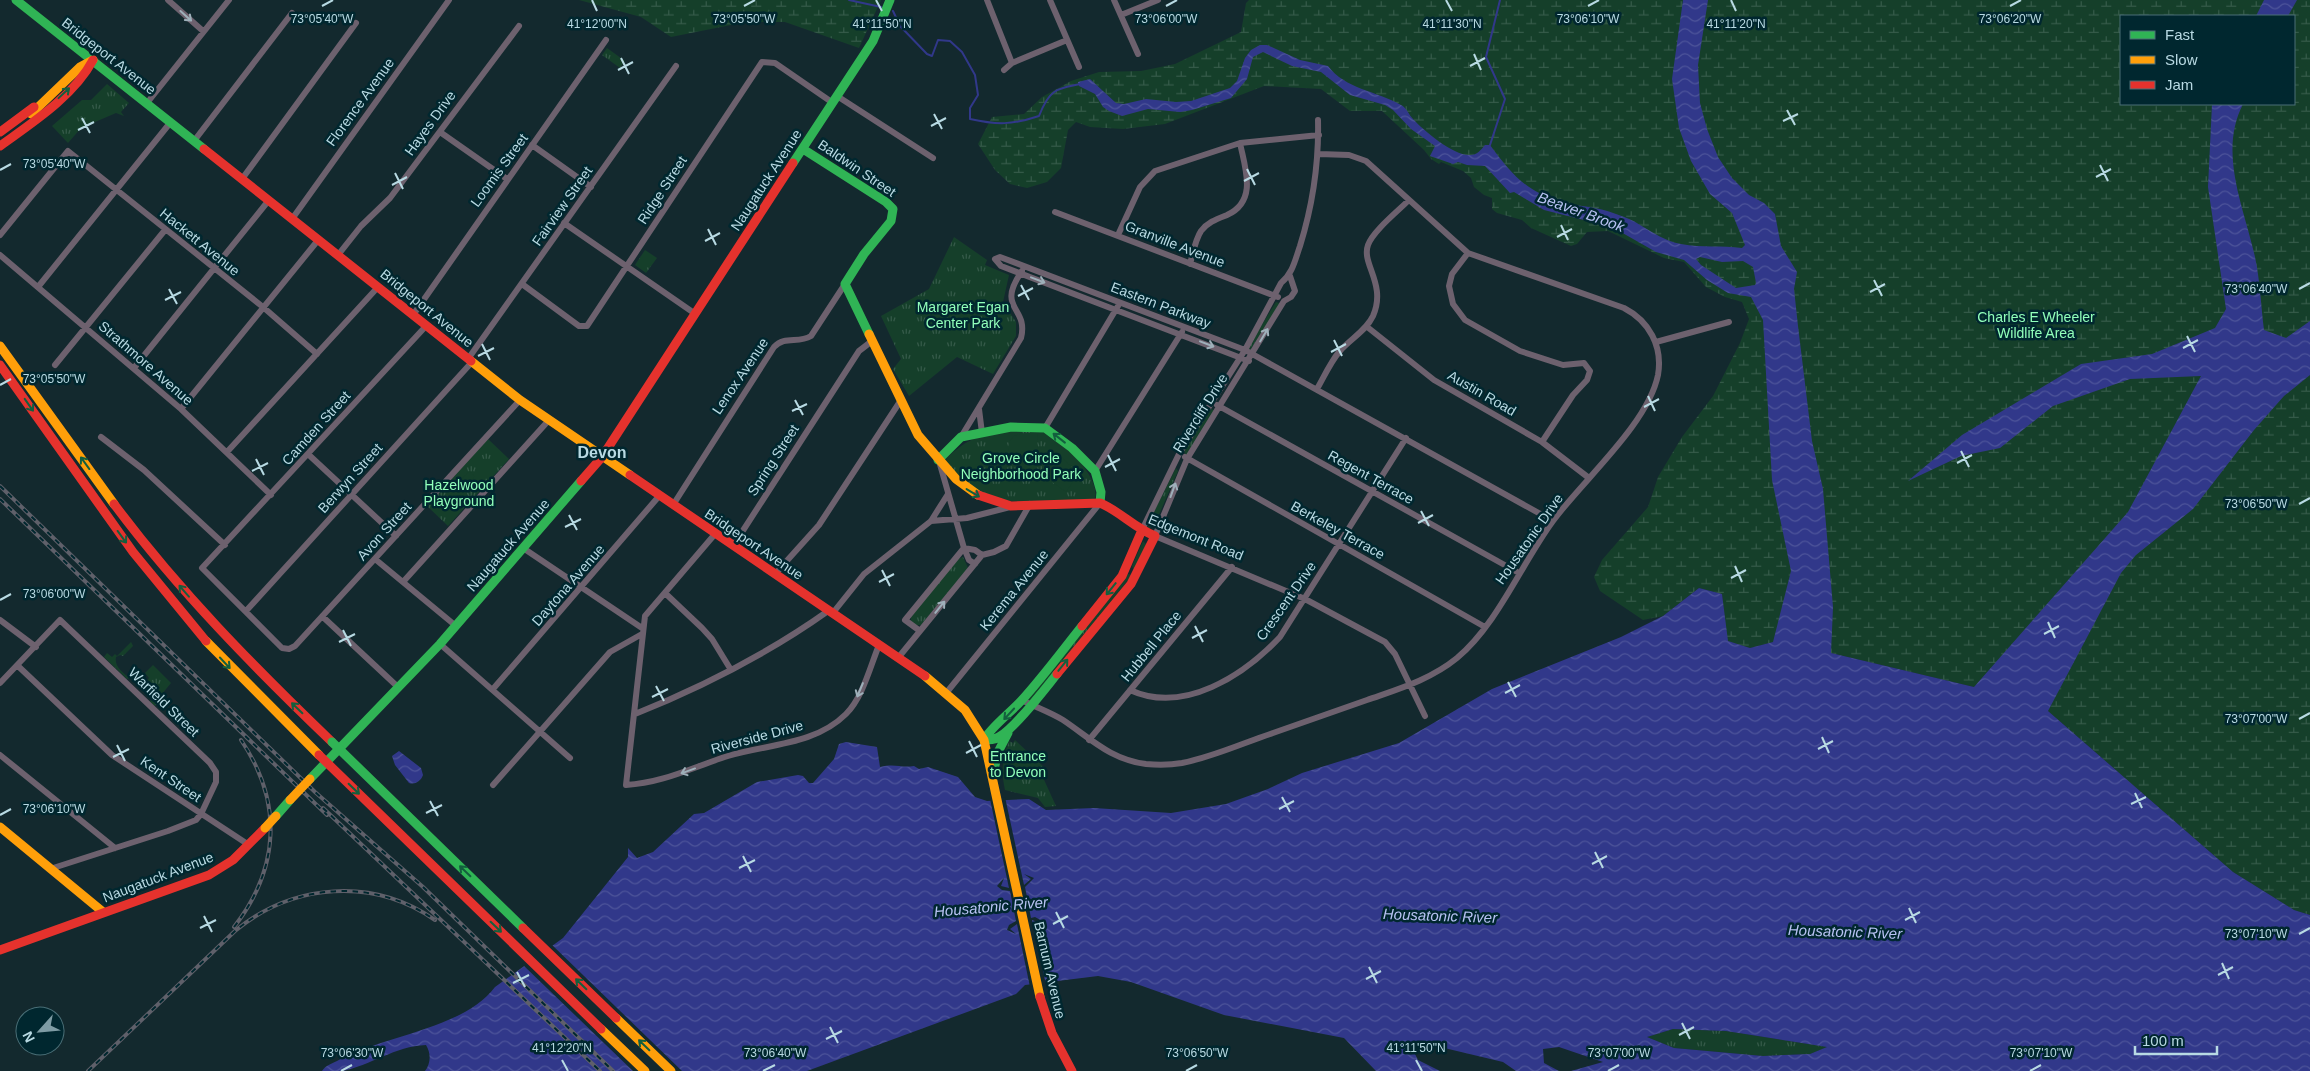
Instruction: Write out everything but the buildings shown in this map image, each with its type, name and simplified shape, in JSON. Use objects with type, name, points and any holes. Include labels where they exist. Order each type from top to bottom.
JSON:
[{"type":"main road","name":"Bridgeport Avenue","points":[[16,0],[520,400],[947,692],[970,713],[984,740],[993,779]]},
{"type":"main road","name":"Naugatuck Avenue","points":[[0,950],[210,875],[226,866],[249,845],[399,688],[456,626],[602,457],[694,313],[873,41],[890,0]]},
{"type":"main road","points":[[0,132],[51,93],[80,67],[93,60]]},
{"type":"main road","points":[[0,152],[86,73],[93,60]]},
{"type":"main road","points":[[0,139],[35,111],[51,93]]},
{"type":"main road","points":[[0,146],[32,123]]},
{"type":"main road","name":"Baldwin Street","points":[[803,149],[886,202],[894,211]]},
{"type":"main road","name":"Lenox Avenue","points":[[845,284],[864,254],[887,227],[894,211]]},
{"type":"main road","name":"Edgemont Road","points":[[845,284],[922,440],[938,460],[970,492],[997,504],[1012,506],[1100,503],[1112,508],[1142,530],[1155,536]]},
{"type":"main road","points":[[0,346],[135,531],[172,577],[235,648],[671,1071]]},
{"type":"main road","points":[[0,365],[164,592],[237,676],[644,1071]]},
{"type":"main road","points":[[938,460],[961,437],[1011,427],[1045,428],[1072,448],[1094,471],[1101,492],[1100,503]]},
{"type":"main road","name":"Rivercliff Drive","points":[[1142,530],[1126,568],[1022,700],[999,724],[988,731],[984,740],[995,739],[1009,730],[1032,705],[1131,584],[1155,536]]},
{"type":"main road","points":[[1126,568],[1136,574]]},
{"type":"main road","name":"Rivercliff Drive","points":[[993,779],[998,752],[1009,730]]},
{"type":"main road","name":"Barnum Avenue","points":[[993,779],[1041,1000],[1049,1028],[1072,1071]]},
{"type":"main road","points":[[0,827],[103,912]]},
{"type":"street","points":[[168,0],[203,31]]},
{"type":"street","points":[[147,104],[228,0]]},
{"type":"street","name":"Florence Avenue","points":[[292,219],[448,0]]},
{"type":"street","points":[[987,0],[1012,63]]},
{"type":"street","points":[[1050,0],[1079,67]]},
{"type":"street","points":[[1114,0],[1138,54]]},
{"type":"street","points":[[1121,15],[1158,0]]},
{"type":"street","points":[[194,141],[292,13]]},
{"type":"street","points":[[242,179],[356,23]]},
{"type":"street","name":"Hayes Drive","points":[[338,255],[361,226],[390,198],[519,26]]},
{"type":"street","name":"Loomis Street","points":[[413,315],[606,40]]},
{"type":"street","points":[[1004,70],[1012,63],[1067,40]]},
{"type":"street","name":"Ridge Street","points":[[522,284],[579,326],[587,326],[762,62],[775,63],[835,99]]},
{"type":"street","name":"Fairview Street","points":[[470,360],[564,223],[676,66]]},
{"type":"street","points":[[835,99],[933,158]]},
{"type":"street","name":"Rivercliff Drive","points":[[1142,530],[1179,454],[1245,350],[1276,296],[1281,283],[1290,276],[1311,207],[1319,154],[1318,120]]},
{"type":"street","points":[[38,287],[170,123]]},
{"type":"street","points":[[440,132],[507,179]]},
{"type":"street","points":[[1118,236],[1140,187],[1155,171],[1240,143],[1319,135]]},
{"type":"street","points":[[1190,264],[1202,230],[1210,223],[1239,207],[1245,197],[1248,183],[1240,143]]},
{"type":"street","points":[[532,146],[591,187]]},
{"type":"street","name":"Hackett Avenue","points":[[0,235],[68,151],[263,308],[316,354]]},
{"type":"street","name":"Housatonic Drive","points":[[1022,700],[1062,720],[1106,751],[1135,762],[1158,765],[1180,763],[1410,685],[1441,670],[1458,658],[1485,626],[1553,521],[1636,421],[1649,400],[1659,368],[1656,342],[1643,322],[1624,308],[1468,253],[1366,161],[1349,155],[1319,154]]},
{"type":"street","points":[[134,368],[269,200]]},
{"type":"street","points":[[1317,389],[1338,354],[1366,326],[1374,311],[1377,293],[1376,279],[1367,257],[1368,244],[1374,235],[1410,200]]},
{"type":"street","name":"Granville Avenue","points":[[1055,212],[1276,296],[1284,301]]},
{"type":"street","points":[[564,223],[694,313]]},
{"type":"street","points":[[55,365],[165,230]]},
{"type":"street","points":[[181,409],[319,240]]},
{"type":"street","points":[[1468,253],[1452,274],[1449,286],[1453,304],[1465,320],[1520,351],[1563,365],[1584,363],[1590,371],[1588,380],[1573,395],[1542,442]]},
{"type":"street","name":"Strathmore Avenue","points":[[0,255],[181,409],[271,495]]},
{"type":"street","name":"Eastern Parkway","points":[[1249,361],[1181,334],[1118,306],[1026,266],[1000,257],[995,259],[1000,266],[1118,306],[1185,327],[1245,350],[1553,521]]},
{"type":"street","points":[[961,437],[1021,338],[1022,322],[1010,298],[1020,273],[1026,266]]},
{"type":"street","name":"Rivercliff Drive","points":[[1155,536],[1187,459],[1249,361],[1284,301],[1292,297],[1295,291],[1290,276]]},
{"type":"street","name":"Lenox Avenue","points":[[673,505],[774,347],[781,340],[804,339],[811,336],[845,284]]},
{"type":"street","points":[[227,452],[378,287]]},
{"type":"street","points":[[1045,428],[1118,306]]},
{"type":"street","points":[[1656,342],[1729,322]]},
{"type":"street","name":"Camden Street","points":[[246,611],[202,568],[426,326]]},
{"type":"street","name":"Austin Road","points":[[1366,326],[1434,380],[1542,442],[1589,478]]},
{"type":"street","points":[[1094,471],[1185,327]]},
{"type":"street","name":"Spring Street","points":[[733,546],[859,352],[872,341]]},
{"type":"street","name":"Berwyn Street","points":[[246,611],[352,495],[470,360]]},
{"type":"street","name":"Avon Street","points":[[246,611],[282,648],[289,649],[295,646],[520,400]]},
{"type":"street","points":[[775,574],[819,525],[901,400]]},
{"type":"street","name":"Regent Terrace","points":[[1212,402],[1519,573]]},
{"type":"street","points":[[979,408],[978,417],[982,432]]},
{"type":"street","points":[[402,582],[549,420]]},
{"type":"street","points":[[101,437],[144,470],[225,544]]},
{"type":"street","name":"Crescent Drive","points":[[1130,690],[1152,697],[1177,697],[1200,691],[1226,680],[1254,662],[1280,637],[1406,438]]},
{"type":"street","name":"Berkeley Terrace","points":[[1179,454],[1339,546],[1485,626]]},
{"type":"street","points":[[308,455],[396,536]]},
{"type":"street","points":[[938,460],[964,548],[969,560],[975,564]]},
{"type":"street","points":[[715,534],[645,616],[635,714],[731,670],[830,612],[864,574],[930,521],[948,494]]},
{"type":"street","name":"Daytona Avenue","points":[[493,689],[660,496]]},
{"type":"street","name":"Kerema Avenue","points":[[947,692],[1100,503]]},
{"type":"street","points":[[898,658],[982,555],[1006,546],[1030,504]]},
{"type":"street","points":[[930,521],[956,520],[1012,506]]},
{"type":"street","name":"Edgemont Road","points":[[1155,536],[1305,599],[1385,642],[1395,654],[1425,716]]},
{"type":"street","points":[[523,548],[642,631]]},
{"type":"street","points":[[964,548],[975,550],[982,555]]},
{"type":"street","points":[[920,631],[905,620],[964,548]]},
{"type":"street","points":[[375,559],[456,626]]},
{"type":"street","name":"Hubbell Place","points":[[1089,740],[1232,567]]},
{"type":"street","points":[[665,593],[712,639],[731,670]]},
{"type":"street","points":[[323,617],[399,688]]},
{"type":"street","points":[[0,620],[36,647],[0,683]]},
{"type":"street","name":"Warfield Street","points":[[36,647],[60,620],[212,766],[216,772],[216,782],[201,814]]},
{"type":"street","points":[[493,785],[610,652],[642,631]]},
{"type":"street","points":[[440,644],[570,758]]},
{"type":"street","name":"Riverside Drive","points":[[635,714],[626,785],[664,780],[730,756],[775,747],[827,729],[842,718],[853,706],[879,645]]},
{"type":"street","name":"Kent Street","points":[[18,666],[112,755],[249,845]]},
{"type":"street","points":[[0,755],[115,848]]},
{"type":"street","points":[[50,868],[176,828],[196,820],[201,814]]},
{"type":"green space","points":[[579,0],[881,0],[859,48],[785,22],[746,22],[671,37],[641,17]]},
{"type":"green space","name":"Charles E Wheeler Wildlife Area","points":[[1249,0],[2310,0],[2310,915],[2294,910],[2233,872],[2048,711],[1974,687],[1831,653],[1773,642],[1750,648],[1727,641],[1722,594],[1699,588],[1663,616],[1643,620],[1600,591],[1594,577],[1602,560],[1648,507],[1658,477],[1682,437],[1713,396],[1740,343],[1749,319],[1742,302],[1725,297],[1706,287],[1684,262],[1664,258],[1608,231],[1587,232],[1577,244],[1571,246],[1531,228],[1522,220],[1497,213],[1492,209],[1492,198],[1484,195],[1474,187],[1471,178],[1463,171],[1441,162],[1439,164],[1431,159],[1424,150],[1382,111],[1350,111],[1321,89],[1264,86],[1165,124],[1123,129],[1090,127],[1076,122],[1068,130],[1061,168],[1047,182],[1027,188],[1010,184],[995,170],[978,144],[992,117],[1024,114],[1042,97],[1071,81],[1099,72],[1141,71],[1175,64],[1241,32],[1246,3]]},
{"type":"green space","points":[[607,48],[625,61],[620,68],[602,55]]},
{"type":"green space","points":[[107,84],[129,103],[121,112],[124,116],[116,113],[81,128],[68,143],[52,126],[82,100],[91,100]]},
{"type":"green space","name":"Margaret Egan Center Park","points":[[954,237],[987,260],[985,265],[1009,275],[1003,302],[1016,322],[1016,336],[993,374],[957,357],[909,396],[893,369],[901,359],[881,316],[929,289]]},
{"type":"green space","points":[[645,250],[657,258],[646,273],[635,265]]},
{"type":"green space","points":[[1276,302],[1279,303],[1279,307],[1250,350],[1248,347]]},
{"type":"green space","points":[[1211,408],[1214,411],[1187,455],[1185,454],[1184,451]]},
{"type":"green space","name":"Grove Circle Neighborhood Park","points":[[1011,430],[1039,430],[1057,439],[1085,468],[1095,489],[1095,498],[1091,500],[1033,502],[1002,500],[989,497],[968,485],[945,460],[968,442],[982,436]]},
{"type":"green space","points":[[1037,433],[1038,459],[1026,465],[1015,462],[1008,449],[1011,439],[1018,435]]},
{"type":"green space","name":"Hazelwood Playground","points":[[488,439],[509,459],[448,526],[426,505]]},
{"type":"green space","points":[[1061,457],[1079,473],[1066,492],[1045,477]]},
{"type":"green space","points":[[1176,468],[1178,471],[1154,526],[1149,528],[1147,525]]},
{"type":"green space","points":[[469,471],[475,476],[459,493],[454,488]]},
{"type":"green space","points":[[1143,541],[1146,544],[1137,570],[1134,570],[1132,566]]},
{"type":"green space","points":[[963,557],[968,568],[921,625],[916,625],[911,621],[911,616],[958,559]]},
{"type":"green space","points":[[1128,574],[1132,575],[1032,700],[1029,700],[1028,696]]},
{"type":"green space","points":[[131,642],[133,646],[123,656],[116,657],[116,664],[129,678],[127,679],[104,657],[107,653],[112,657],[115,654],[117,656]]},
{"type":"green space","points":[[153,665],[171,683],[157,700],[160,703],[154,706],[150,701],[159,692],[147,680],[149,678],[145,673]]},
{"type":"green space","name":"Entrance to Devon","points":[[1015,740],[1045,768],[1040,771],[1056,806],[1045,807],[1038,798],[1005,790],[1003,771],[1005,753],[1009,741],[1013,743]]},
{"type":"green space","points":[[1673,1029],[1726,1031],[1828,1047],[1810,1054],[1763,1056],[1674,1048],[1647,1037]]},
{"type":"water","name":"Housatonic River","points":[[1683,0],[1708,0],[1698,65],[1700,103],[1707,129],[1718,157],[1732,178],[1749,195],[1764,203],[1775,214],[1781,246],[1797,272],[1794,289],[1798,326],[1812,441],[1823,489],[1833,607],[1831,653],[1974,687],[2128,512],[2201,376],[2130,379],[2053,406],[2000,448],[1961,456],[1908,481],[1962,435],[2081,364],[2152,354],[2215,328],[2226,309],[2208,187],[2212,105],[2243,105],[2236,123],[2233,161],[2240,200],[2257,266],[2264,330],[2286,338],[2310,321],[2310,375],[2284,396],[2254,430],[2193,509],[2136,555],[2121,573],[2048,711],[2233,872],[2294,910],[2310,915],[2310,1071],[1571,1071],[1603,1062],[1559,1047],[1543,1049],[1544,1063],[1559,1071],[1516,1071],[1503,1062],[1415,1041],[1411,1046],[1418,1060],[1440,1071],[1376,1071],[1344,1038],[1224,1015],[1131,982],[1098,976],[1025,985],[1016,994],[807,1071],[425,1071],[430,1058],[426,1045],[393,1052],[363,1065],[342,1071],[322,1071],[325,1067],[355,1052],[421,1030],[463,1013],[481,1001],[495,987],[563,938],[628,857],[628,848],[637,858],[653,852],[694,814],[704,813],[757,782],[798,775],[803,776],[809,783],[813,783],[834,759],[839,744],[846,742],[877,747],[880,767],[890,765],[914,766],[919,769],[928,767],[958,777],[975,797],[987,801],[1029,799],[1046,810],[1094,808],[1171,813],[1226,804],[1268,789],[1302,773],[1399,743],[1492,689],[1621,637],[1663,616],[1699,588],[1722,594],[1728,641],[1750,648],[1773,642],[1791,571],[1772,480],[1763,320],[1751,297],[1728,293],[1707,280],[1684,260],[1656,252],[1612,227],[1544,210],[1514,192],[1510,193],[1485,166],[1467,165],[1458,162],[1453,164],[1430,156],[1435,146],[1411,129],[1393,110],[1385,105],[1350,95],[1321,72],[1292,66],[1263,52],[1253,57],[1247,79],[1231,98],[1180,112],[1148,109],[1122,116],[1103,107],[1095,94],[1079,86],[1078,82],[1090,79],[1116,103],[1124,104],[1146,99],[1176,102],[1191,101],[1230,88],[1237,81],[1245,58],[1251,50],[1260,45],[1267,45],[1300,60],[1328,66],[1335,74],[1352,85],[1401,105],[1424,130],[1456,151],[1472,155],[1479,152],[1485,145],[1490,145],[1504,164],[1519,179],[1547,197],[1566,203],[1609,211],[1675,243],[1742,248],[1745,245],[1732,213],[1710,194],[1691,161],[1679,128],[1672,79]],"holes":[[[1700,257],[1722,262],[1743,261],[1753,267],[1755,285],[1736,288],[1701,265],[1696,259]],[[1673,1029],[1726,1031],[1827,1047],[1810,1054],[1763,1056],[1674,1048],[1647,1037]]]},
{"type":"water","points":[[2264,0],[2297,0],[2289,15],[2256,15]]},
{"type":"water","points":[[399,751],[421,768],[423,775],[418,782],[409,783],[395,765],[392,756]]},
{"type":"pier","points":[[1005,797],[1024,885],[1031,879],[1024,874],[1034,878],[1025,887],[1031,918],[1035,917],[1044,922],[1037,930],[1040,923],[1032,920],[1046,985],[1030,987],[1017,924],[1010,929],[1016,934],[1007,930],[1009,925],[1016,921],[1010,891],[1002,890],[997,886],[1004,878],[1001,886],[1009,888],[990,799]]},
{"type":"pier","points":[[551,944],[682,1071],[633,1071],[522,964]]},
{"type":"waterway","name":"Beaver Brook","points":[[849,0],[881,7]]},
{"type":"waterway","points":[[1490,145],[1505,99],[1486,57],[1500,0]]},
{"type":"waterway","name":"Beaver Brook","points":[[893,11],[900,26],[927,54],[932,56],[938,40],[950,41],[962,52],[975,75],[978,95],[970,108],[970,119],[1004,123],[1039,116],[1046,101],[1054,92],[1065,87],[1081,84]]},
{"type":"railway","points":[[0,486],[315,792],[423,887],[613,1071]]},
{"type":"railway","points":[[0,499],[327,815]]},
{"type":"railway","points":[[234,927],[249,905],[260,882],[268,858],[270,835],[269,811],[264,787],[255,763],[241,740]]},
{"type":"railway","points":[[323,808],[600,1071]]},
{"type":"railway","points":[[88,1071],[235,931],[258,915],[282,903],[307,895],[334,891],[360,892],[386,897],[411,906],[435,920]]},
{"type":"traffic: fast","points":[[16,0],[204,149]]},
{"type":"traffic: fast","points":[[793,163],[873,41],[890,0]]},
{"type":"traffic: fast","points":[[803,149],[886,202],[893,209],[891,221],[864,254],[845,284],[869,334]]},
{"type":"traffic: fast","points":[[938,460],[961,437],[1011,427],[1045,428],[1072,448],[1095,471],[1101,492],[1100,503]]},
{"type":"traffic: fast","points":[[310,779],[440,644],[581,481]]},
{"type":"traffic: fast","points":[[1057,674],[1030,708],[1006,732],[995,739],[984,740],[990,731],[1029,692],[1082,626]]},
{"type":"traffic: fast","points":[[993,774],[998,752],[1008,733]]},
{"type":"traffic: fast","points":[[332,742],[523,928]]},
{"type":"traffic: fast","points":[[276,816],[290,800]]},
{"type":"traffic: slow","points":[[31,114],[80,67],[93,60]]},
{"type":"traffic: slow","points":[[869,334],[918,435],[956,479],[978,495]]},
{"type":"traffic: slow","points":[[0,346],[114,504]]},
{"type":"traffic: slow","points":[[471,361],[520,400],[630,475]]},
{"type":"traffic: slow","points":[[206,641],[319,755]]},
{"type":"traffic: slow","points":[[925,676],[965,710],[984,740],[1040,997]]},
{"type":"traffic: slow","points":[[290,800],[310,779]]},
{"type":"traffic: slow","points":[[265,828],[276,816]]},
{"type":"traffic: slow","points":[[0,827],[103,912]]},
{"type":"traffic: slow","points":[[616,1018],[671,1071]]},
{"type":"traffic: slow","points":[[601,1029],[645,1071]]},
{"type":"traffic: jam","points":[[0,146],[64,97],[85,73],[93,60]]},
{"type":"traffic: jam","points":[[0,132],[34,107]]},
{"type":"traffic: jam","points":[[204,149],[471,361]]},
{"type":"traffic: jam","points":[[581,481],[602,457],[793,163]]},
{"type":"traffic: jam","points":[[0,365],[133,552],[206,641]]},
{"type":"traffic: jam","points":[[630,475],[925,676]]},
{"type":"traffic: jam","points":[[978,495],[1011,506],[1100,503],[1155,536],[1131,584],[1057,674]]},
{"type":"traffic: jam","points":[[114,504],[218,628],[332,742]]},
{"type":"traffic: jam","points":[[1082,626],[1122,576],[1142,530]]},
{"type":"traffic: jam","points":[[319,755],[601,1029]]},
{"type":"traffic: jam","points":[[0,950],[209,875],[233,860],[265,828]]},
{"type":"traffic: jam","points":[[523,928],[616,1018]]},
{"type":"traffic: jam","points":[[1040,997],[1052,1033],[1072,1071]]},
{"type":"district","name":"Devon","points":[[602,452]]}]
